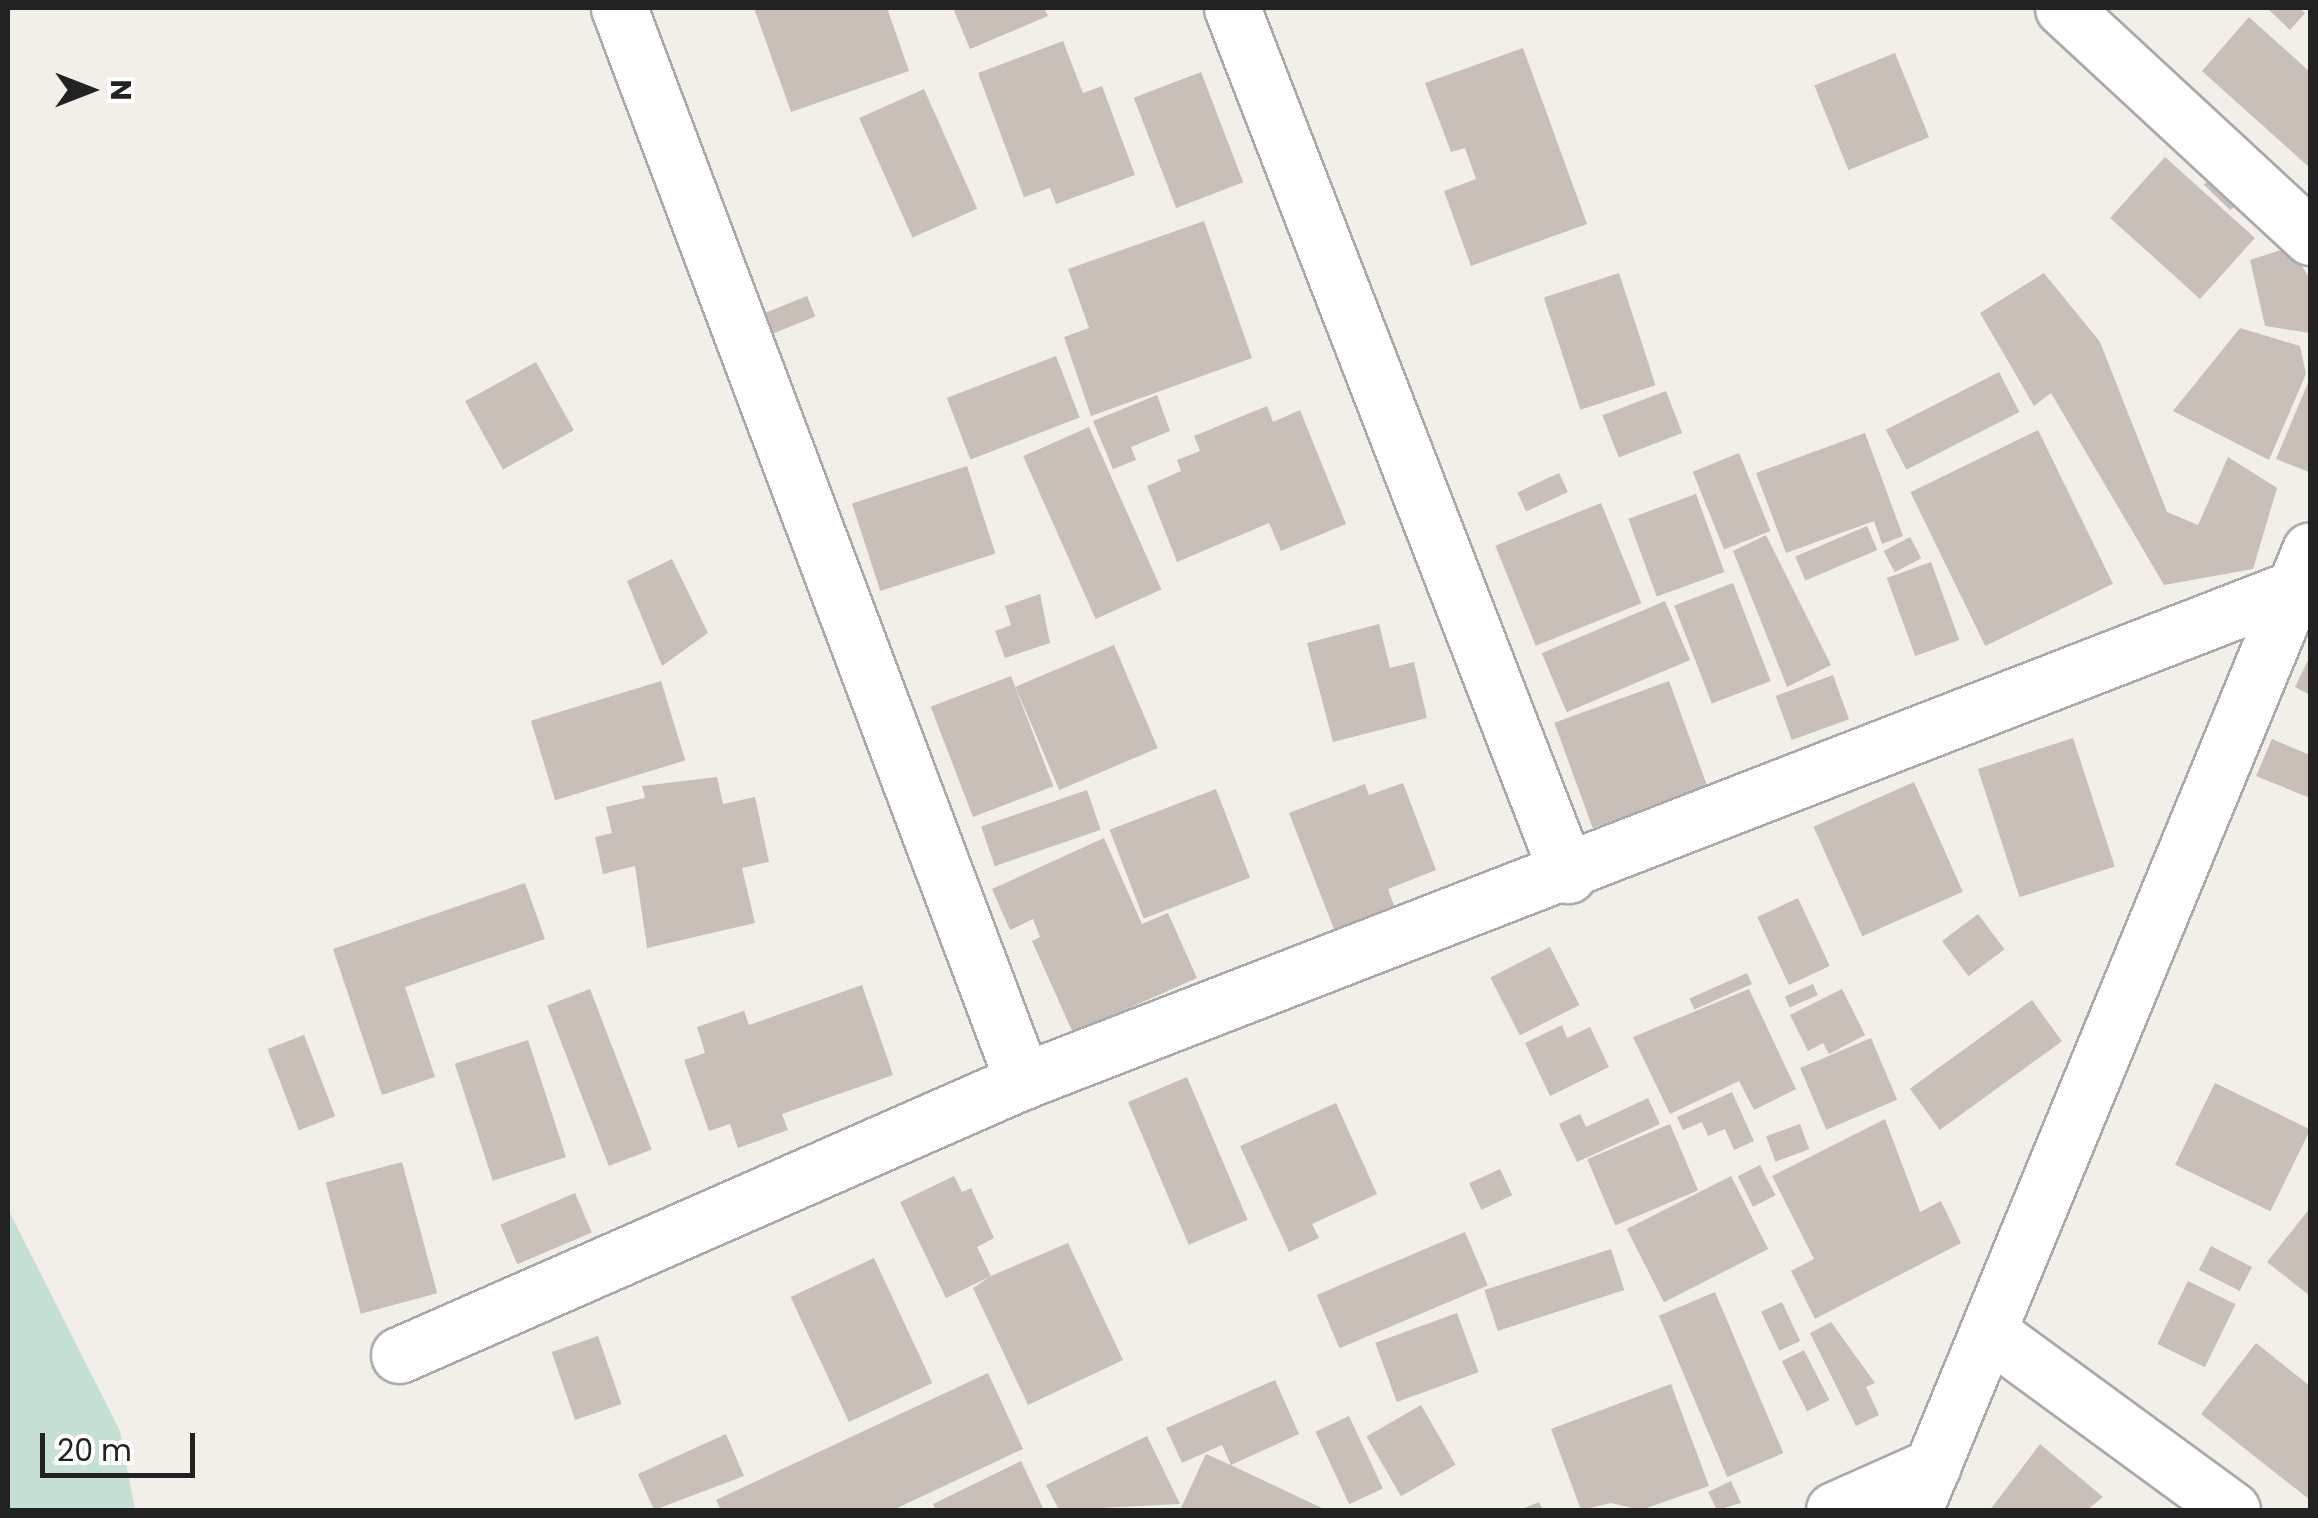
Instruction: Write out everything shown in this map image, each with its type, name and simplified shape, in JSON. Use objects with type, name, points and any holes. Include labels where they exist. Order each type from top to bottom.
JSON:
[{"type":"street","points":[[619,8],[1023,1080]]},
{"type":"street","points":[[1232,8],[1568,875]]},
{"type":"street","points":[[2062,8],[2310,237]]},
{"type":"street","points":[[399,1355],[1023,1080],[1568,875],[2302,569]]},
{"type":"street","points":[[1834,1510],[1923,1488],[2302,569]]},
{"type":"street","points":[[1989,1332],[2232,1510]]},
{"type":"green space","points":[[8,1209],[120,1431],[135,1510],[8,1510]]},
{"type":"building","points":[[754,8],[887,8],[909,71],[791,112]]},
{"type":"building","points":[[953,8],[1044,8],[1048,16],[970,49]]},
{"type":"building","points":[[2267,8],[2299,8],[2305,13],[2290,30]]},
{"type":"building","points":[[2249,17],[2310,72],[2310,168],[2202,71]]},
{"type":"building","points":[[1063,41],[1083,93],[1102,86],[1135,175],[1056,204],[1050,188],[1024,197],[978,73]]},
{"type":"building","points":[[1523,48],[1587,224],[1471,266],[1444,191],[1476,179],[1465,148],[1451,152],[1425,83]]},
{"type":"building","points":[[1895,53],[1929,137],[1848,170],[1814,86]]},
{"type":"building","points":[[1201,72],[1243,182],[1176,208],[1134,98]]},
{"type":"building","points":[[924,89],[977,209],[912,238],[859,118]]},
{"type":"building","points":[[2165,157],[2255,238],[2200,299],[2110,218]]},
{"type":"building","points":[[2217,171],[2244,197],[2230,210],[2204,185]]},
{"type":"building","points":[[1204,221],[1252,358],[1091,416],[1064,337],[1089,328],[1068,269]]},
{"type":"building","points":[[2290,247],[2310,279],[2310,333],[2265,326],[2250,260]]},
{"type":"building","points":[[1619,273],[1655,385],[1580,410],[1544,297]]},
{"type":"building","points":[[2044,273],[2100,342],[2167,512],[2198,525],[2228,457],[2277,488],[2253,569],[2164,585],[2051,393],[2034,406],[1980,313]]},
{"type":"building","points":[[807,296],[815,316],[771,334],[762,314]]},
{"type":"building","points":[[2240,328],[2300,346],[2306,374],[2269,460],[2173,411]]},
{"type":"building","points":[[1056,356],[1080,418],[970,460],[947,398]]},
{"type":"building","points":[[536,362],[574,430],[503,469],[465,401]]},
{"type":"building","points":[[1999,372],[2019,412],[1906,470],[1886,430]]},
{"type":"building","points":[[2310,378],[2310,468],[2309,472],[2276,459]]},
{"type":"building","points":[[1666,391],[1682,433],[1619,457],[1603,415]]},
{"type":"building","points":[[1157,395],[1170,431],[1131,447],[1136,460],[1113,469],[1093,421]]},
{"type":"building","points":[[1267,406],[1273,422],[1300,410],[1346,524],[1281,551],[1269,523],[1177,562],[1147,486],[1181,471],[1177,460],[1200,451],[1194,436]]},
{"type":"building","points":[[1089,427],[1161,590],[1096,619],[1023,456]]},
{"type":"building","points":[[2038,430],[2113,584],[1985,646],[1910,492]]},
{"type":"building","points":[[1865,433],[1903,536],[1882,544],[1874,521],[1786,553],[1756,473]]},
{"type":"building","points":[[1739,453],[1770,531],[1724,550],[1693,472]]},
{"type":"building","points":[[967,466],[995,553],[880,591],[852,503]]},
{"type":"building","points":[[1559,473],[1568,492],[1526,511],[1517,492]]},
{"type":"building","points":[[1696,494],[1724,572],[1657,597],[1628,519]]},
{"type":"building","points":[[1601,503],[1641,603],[1536,646],[1495,546]]},
{"type":"building","points":[[1867,526],[1877,550],[1805,580],[1795,556]]},
{"type":"building","points":[[1766,535],[1831,665],[1787,687],[1733,551]]},
{"type":"building","points":[[1910,537],[1921,558],[1895,572],[1884,551]]},
{"type":"building","points":[[672,559],[708,633],[662,666],[627,581]]},
{"type":"building","points":[[1931,562],[1959,640],[1915,656],[1887,578]]},
{"type":"building","points":[[1733,583],[1771,681],[1712,704],[1674,606]]},
{"type":"building","points":[[1040,594],[1050,643],[1005,658],[995,631],[1011,625],[1005,606]]},
{"type":"building","points":[[1665,601],[1690,660],[1567,712],[1542,653]]},
{"type":"building","points":[[1379,624],[1390,668],[1414,662],[1427,718],[1333,742],[1307,643]]},
{"type":"building","points":[[1114,645],[1158,748],[1059,790],[1016,687]]},
{"type":"building","points":[[2310,656],[2310,695],[2295,687]]},
{"type":"building","points":[[1833,675],[1849,719],[1792,740],[1776,696]]},
{"type":"building","points":[[1011,676],[1053,786],[973,817],[931,707]]},
{"type":"building","points":[[661,681],[685,760],[555,800],[531,721]]},
{"type":"building","points":[[1669,681],[1707,786],[1593,828],[1554,723]]},
{"type":"building","points":[[2073,738],[2115,866],[2020,897],[1978,769]]},
{"type":"building","points":[[2272,739],[2310,755],[2310,798],[2256,776]]},
{"type":"building","points":[[717,777],[723,804],[755,797],[769,862],[742,868],[755,923],[647,948],[635,866],[603,874],[595,837],[612,833],[606,807],[645,798],[642,786]]},
{"type":"building","points":[[1914,782],[1963,892],[1862,936],[1814,827]]},
{"type":"building","points":[[1403,783],[1436,870],[1388,889],[1395,908],[1337,937],[1289,813],[1365,784],[1369,795]]},
{"type":"building","points":[[1216,789],[1250,878],[1144,919],[1110,830]]},
{"type":"building","points":[[1087,790],[1101,830],[995,866],[981,826]]},
{"type":"building","points":[[1104,838],[1142,924],[1168,913],[1197,978],[1073,1033],[1032,941],[1040,937],[1033,919],[1010,930],[992,889]]},
{"type":"building","points":[[525,883],[545,939],[405,987],[435,1077],[382,1095],[333,949]]},
{"type":"building","points":[[1798,898],[1830,966],[1789,985],[1757,917]]},
{"type":"building","points":[[1978,914],[2004,949],[1969,976],[1942,941]]},
{"type":"building","points":[[1550,947],[1580,1005],[1520,1035],[1490,977]]},
{"type":"building","points":[[1747,973],[1752,984],[1694,1010],[1689,999]]},
{"type":"building","points":[[1813,984],[1818,995],[1790,1008],[1785,997]]},
{"type":"building","points":[[862,985],[893,1075],[782,1114],[788,1130],[738,1148],[730,1124],[709,1131],[684,1060],[705,1053],[697,1027],[744,1011],[749,1025]]},
{"type":"building","points":[[590,989],[652,1150],[609,1166],[547,1005]]},
{"type":"building","points":[[1749,989],[1796,1089],[1754,1110],[1739,1081],[1670,1114],[1633,1037]]},
{"type":"building","points":[[1842,989],[1865,1035],[1829,1054],[1823,1043],[1808,1051],[1790,1015]]},
{"type":"building","points":[[2032,1000],[2062,1041],[1940,1130],[1910,1089]]},
{"type":"building","points":[[1562,1025],[1567,1038],[1590,1027],[1609,1067],[1550,1096],[1525,1043]]},
{"type":"building","points":[[304,1035],[335,1116],[299,1130],[268,1049]]},
{"type":"building","points":[[1871,1038],[1897,1100],[1826,1130],[1800,1068]]},
{"type":"building","points":[[528,1040],[566,1157],[493,1181],[455,1064]]},
{"type":"building","points":[[1187,1077],[1248,1220],[1189,1245],[1128,1102]]},
{"type":"building","points":[[2215,1083],[2310,1129],[2270,1211],[2175,1165]]},
{"type":"building","points":[[1732,1092],[1754,1141],[1734,1150],[1725,1129],[1708,1136],[1702,1122],[1683,1130],[1677,1117]]},
{"type":"building","points":[[1648,1098],[1660,1124],[1577,1162],[1559,1124],[1580,1114],[1586,1127]]},
{"type":"building","points":[[1336,1103],[1377,1194],[1312,1224],[1319,1238],[1289,1252],[1240,1146]]},
{"type":"building","points":[[1885,1119],[1920,1212],[1941,1201],[1961,1243],[1815,1319],[1791,1271],[1814,1259],[1772,1176]]},
{"type":"building","points":[[1670,1124],[1698,1190],[1615,1225],[1587,1159]]},
{"type":"building","points":[[1800,1124],[1809,1149],[1775,1162],[1766,1136]]},
{"type":"building","points":[[402,1162],[437,1293],[361,1314],[326,1182]]},
{"type":"building","points":[[1760,1165],[1775,1195],[1753,1207],[1738,1176]]},
{"type":"building","points":[[1500,1169],[1512,1195],[1481,1210],[1469,1183]]},
{"type":"building","points":[[954,1176],[962,1192],[971,1188],[994,1238],[977,1247],[991,1276],[946,1298],[900,1202]]},
{"type":"building","points":[[1731,1176],[1768,1249],[1664,1302],[1627,1229]]},
{"type":"building","points":[[575,1193],[592,1233],[517,1264],[500,1225]]},
{"type":"building","points":[[2310,1208],[2310,1296],[2267,1262]]},
{"type":"building","points":[[1465,1232],[1488,1285],[1339,1348],[1317,1295]]},
{"type":"building","points":[[1068,1243],[1123,1360],[1028,1405],[973,1288],[991,1276]]},
{"type":"building","points":[[2211,1246],[2252,1267],[2240,1291],[2199,1270]]},
{"type":"building","points":[[1611,1249],[1624,1290],[1498,1331],[1485,1290]]},
{"type":"building","points":[[874,1258],[932,1383],[849,1422],[791,1297]]},
{"type":"building","points":[[2188,1281],[2236,1304],[2205,1367],[2157,1344]]},
{"type":"building","points":[[1715,1292],[1783,1453],[1727,1477],[1659,1316]]},
{"type":"building","points":[[1782,1302],[1800,1341],[1779,1351],[1761,1312]]},
{"type":"building","points":[[1457,1313],[1479,1372],[1397,1402],[1375,1343]]},
{"type":"building","points":[[1831,1322],[1875,1383],[1866,1387],[1879,1415],[1856,1426],[1810,1333]]},
{"type":"building","points":[[598,1336],[621,1404],[575,1420],[552,1352]]},
{"type":"building","points":[[2256,1343],[2310,1386],[2310,1500],[2201,1414]]},
{"type":"building","points":[[1804,1350],[1829,1400],[1807,1411],[1782,1361]]},
{"type":"building","points":[[988,1373],[1023,1449],[893,1510],[721,1510],[716,1500]]},
{"type":"building","points":[[1275,1380],[1299,1434],[1231,1465],[1222,1445],[1182,1463],[1166,1428]]},
{"type":"building","points":[[1671,1384],[1709,1486],[1641,1510],[1611,1503],[1581,1510],[1551,1429]]},
{"type":"building","points":[[1421,1405],[1456,1465],[1401,1496],[1366,1436]]},
{"type":"building","points":[[1349,1416],[1383,1489],[1349,1504],[1315,1432]]},
{"type":"building","points":[[726,1434],[744,1476],[654,1510],[638,1474]]},
{"type":"building","points":[[1147,1436],[1180,1504],[1059,1510],[1046,1485]]},
{"type":"building","points":[[2040,1444],[2103,1497],[2087,1510],[1990,1510]]},
{"type":"building","points":[[1206,1454],[1235,1467],[1326,1510],[1180,1510]]},
{"type":"building","points":[[1021,1461],[1044,1510],[936,1510],[933,1504]]},
{"type":"building","points":[[1731,1481],[1741,1503],[1717,1510],[1708,1492]]},
{"type":"building","points":[[1539,1502],[1543,1510],[1520,1510]]}]
